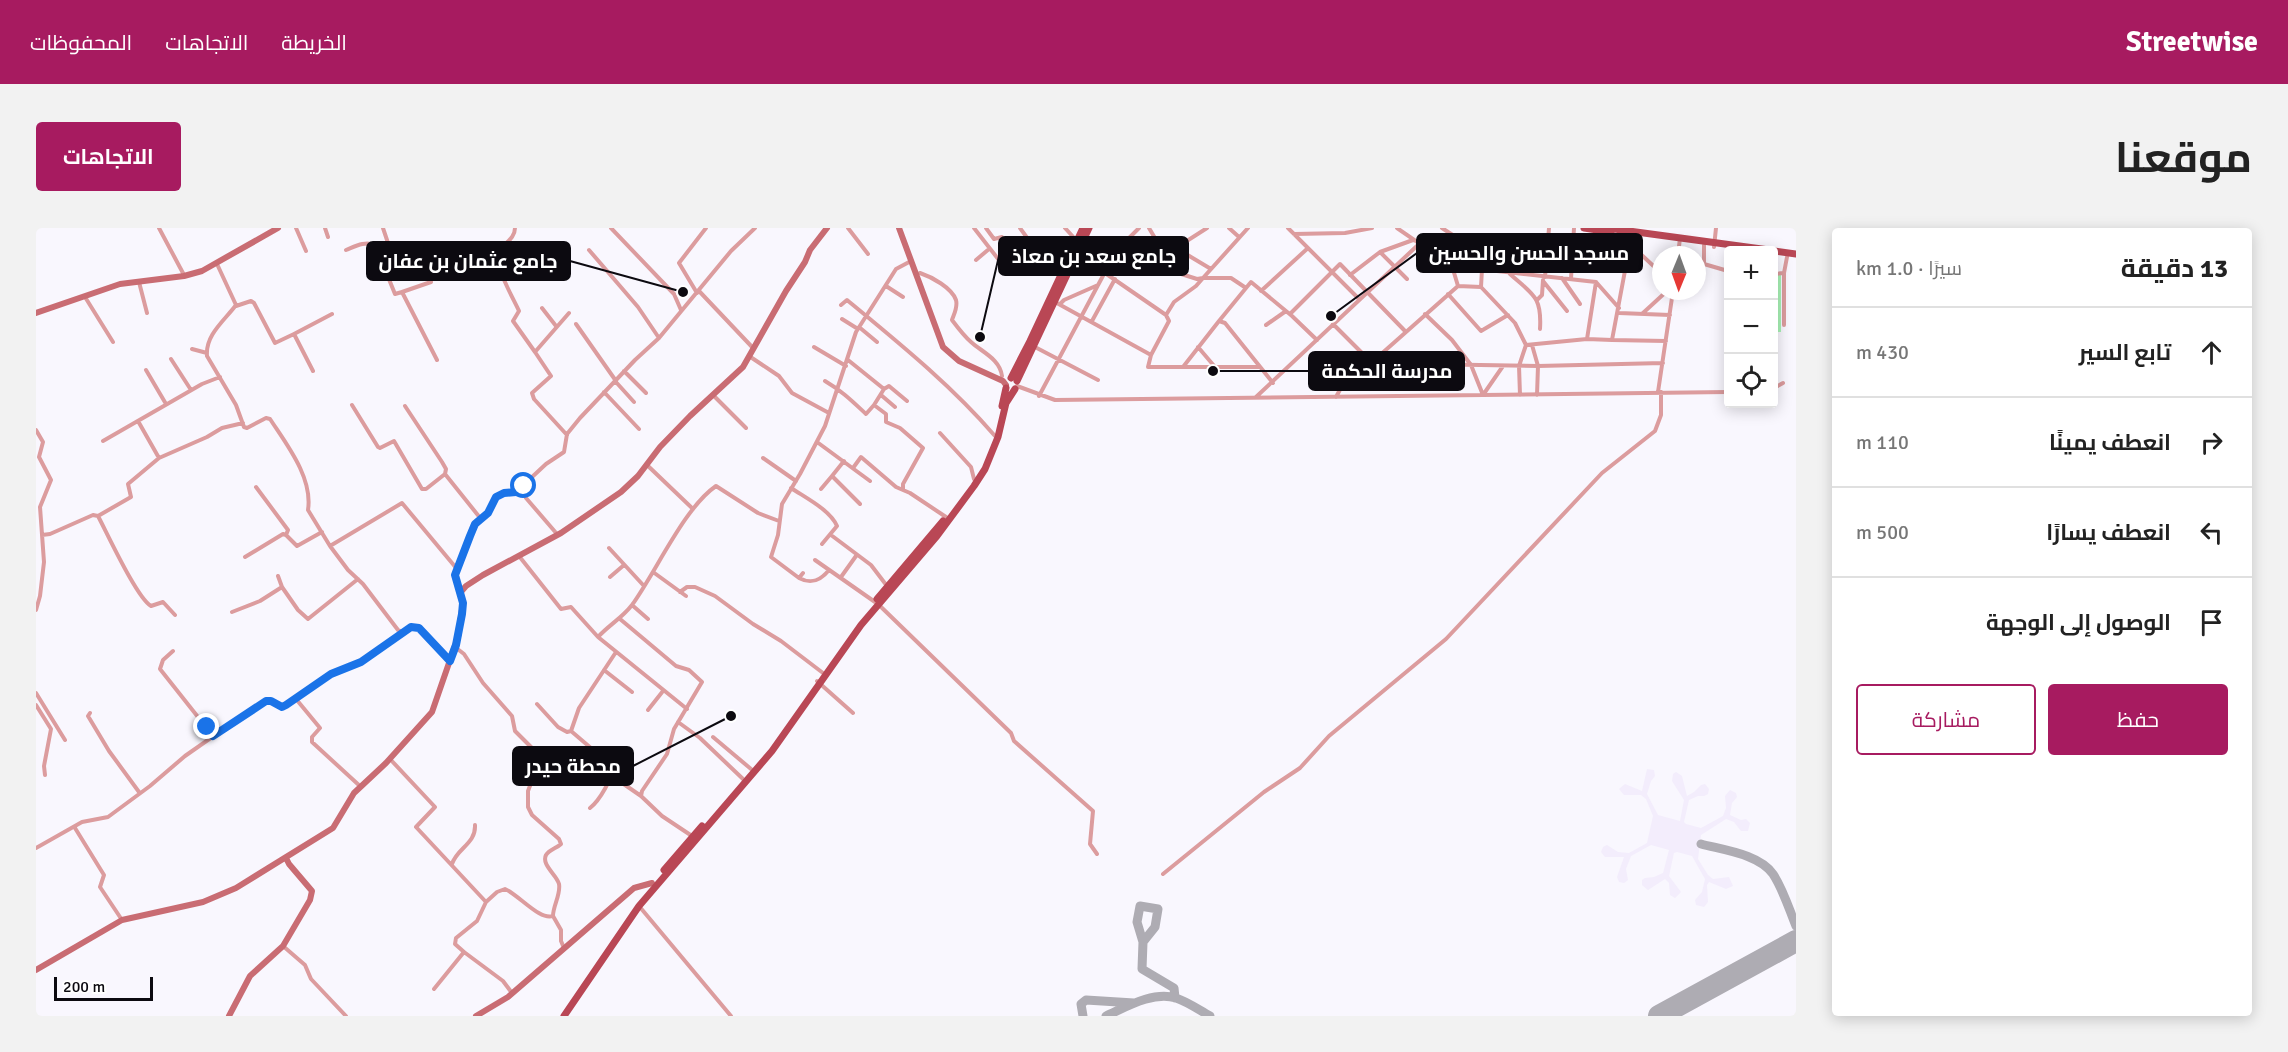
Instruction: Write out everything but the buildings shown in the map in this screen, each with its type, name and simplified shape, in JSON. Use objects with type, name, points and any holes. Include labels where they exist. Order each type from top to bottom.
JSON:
[{"type":"main road","points":[[1033,343],[1062,269],[1083,228]]},
{"type":"main road","points":[[819,682],[823,673],[876,603],[986,469],[998,437],[1012,381],[1057,303],[1089,228]]},
{"type":"main road","points":[[1584,228],[1724,247]]},
{"type":"main road","points":[[1606,228],[1671,236],[1704,245],[1724,246]]},
{"type":"main road","points":[[1778,253],[1796,256]]},
{"type":"main road","points":[[1778,254],[1787,257],[1796,256]]},
{"type":"main road","points":[[562,1016],[654,884],[776,743],[888,586],[942,531],[982,467],[995,436],[1006,386],[1012,381]]},
{"type":"main road","points":[[562,1016],[614,935],[692,836],[714,815],[751,769],[765,757]]},
{"type":"street","points":[[159,228],[184,276]]},
{"type":"street","points":[[36,313],[120,284],[184,276],[216,264],[278,228]]},
{"type":"street","points":[[296,228],[306,251]]},
{"type":"street","points":[[325,228],[328,237]]},
{"type":"street","points":[[376,247],[388,243],[383,228]]},
{"type":"street","points":[[515,228],[515,232],[499,251],[497,259],[507,289],[519,311],[513,321],[551,376],[532,393],[534,399],[567,436]]},
{"type":"street","points":[[611,228],[674,294],[681,310]]},
{"type":"street","points":[[706,228],[679,263],[698,292],[753,348]]},
{"type":"street","points":[[36,970],[122,920],[203,902],[236,888],[333,828],[354,793],[390,759],[432,712],[455,647],[463,603],[455,580],[457,569],[475,524],[488,513],[496,497],[504,493],[516,492],[546,464],[564,452],[567,436],[580,418],[659,338],[730,251],[755,228]]},
{"type":"street","points":[[460,593],[473,581],[558,535],[621,492],[647,465],[660,447],[713,394],[736,375],[805,262],[810,250],[826,228]]},
{"type":"street","points":[[848,228],[868,254]]},
{"type":"street","points":[[901,228],[940,340],[948,353],[959,361],[1003,381],[1006,386]]},
{"type":"street","points":[[901,228],[951,351],[960,358],[1040,396],[1055,400],[1724,392]]},
{"type":"street","points":[[1002,264],[974,229],[985,228],[994,239],[1002,237],[1015,251]]},
{"type":"street","points":[[1020,228],[1036,250],[1062,269]]},
{"type":"street","points":[[1065,228],[1076,240]]},
{"type":"street","points":[[1040,396],[1105,272],[1121,246],[1139,228]]},
{"type":"street","points":[[1149,228],[1175,272],[1197,279],[1231,278],[1246,288]]},
{"type":"street","points":[[1166,255],[1207,228]]},
{"type":"street","points":[[1229,228],[1239,237]]},
{"type":"street","points":[[1166,315],[1174,302],[1196,286],[1248,228]]},
{"type":"street","points":[[1288,228],[1359,299]]},
{"type":"street","points":[[1294,234],[1329,234],[1372,228]]},
{"type":"street","points":[[1397,228],[1452,266],[1596,282],[1619,311],[1670,315]]},
{"type":"street","points":[[1442,228],[1462,240],[1547,250]]},
{"type":"street","points":[[1538,299],[1542,295],[1549,228]]},
{"type":"street","points":[[1570,279],[1574,228]]},
{"type":"street","points":[[1670,228],[1671,236]]},
{"type":"street","points":[[1714,245],[1716,228]]},
{"type":"street","points":[[1612,340],[1619,311],[1630,234]]},
{"type":"street","points":[[1350,274],[1380,252],[1414,240]]},
{"type":"street","points":[[1679,246],[1680,240]]},
{"type":"street","points":[[346,250],[370,243],[376,247],[395,294],[431,282]]},
{"type":"street","points":[[1255,398],[1419,244]]},
{"type":"street","points":[[1630,244],[1652,265]]},
{"type":"street","points":[[1704,245],[1704,264],[1724,271]]},
{"type":"street","points":[[1180,246],[1186,254],[1211,269]]},
{"type":"street","points":[[1262,291],[1308,248]]},
{"type":"street","points":[[976,260],[988,249]]},
{"type":"street","points":[[589,250],[638,307],[659,338]]},
{"type":"street","points":[[1380,252],[1407,279]]},
{"type":"street","points":[[1784,325],[1784,273],[1787,257]]},
{"type":"street","points":[[829,570],[824,576],[810,582],[782,567],[771,557],[778,535],[782,504],[818,442],[858,328],[896,269],[912,260]]},
{"type":"street","points":[[216,264],[235,306]]},
{"type":"street","points":[[1266,325],[1288,312],[1340,264],[1405,331]]},
{"type":"street","points":[[1452,266],[1458,286]]},
{"type":"street","points":[[1482,269],[1481,286],[1515,323],[1526,345]]},
{"type":"street","points":[[1105,272],[1166,315],[1169,321],[1150,355],[1148,368],[1260,367]]},
{"type":"street","points":[[1508,272],[1538,299],[1541,311],[1540,329]]},
{"type":"street","points":[[920,273],[944,286],[956,299],[957,307],[952,320],[971,342],[992,358],[1001,372],[1012,381]]},
{"type":"street","points":[[1778,274],[1784,273]]},
{"type":"street","points":[[1544,278],[1567,311]]},
{"type":"street","points":[[1562,278],[1581,304]]},
{"type":"street","points":[[1092,321],[1115,279]]},
{"type":"street","points":[[139,280],[147,313]]},
{"type":"street","points":[[1183,367],[1251,282],[1288,312],[1317,340]]},
{"type":"street","points":[[1587,339],[1596,282]]},
{"type":"street","points":[[1057,303],[1099,285]]},
{"type":"street","points":[[886,286],[903,297]]},
{"type":"street","points":[[1336,397],[1342,386],[1458,286],[1481,286]]},
{"type":"street","points":[[402,292],[437,360]]},
{"type":"street","points":[[1448,294],[1480,331],[1508,315]]},
{"type":"street","points":[[85,296],[113,342]]},
{"type":"street","points":[[841,305],[847,300],[865,315],[948,386],[995,436]]},
{"type":"street","points":[[1642,313],[1657,300]]},
{"type":"street","points":[[1163,874],[1264,792],[1300,768],[1329,736],[1446,639],[1602,473],[1654,431],[1661,415],[1660,392],[1672,300]]},
{"type":"street","points":[[207,353],[219,325],[235,306],[251,301],[275,343],[332,314]]},
{"type":"street","points":[[1057,303],[1150,355]]},
{"type":"street","points":[[542,308],[556,326]]},
{"type":"street","points":[[535,352],[569,313]]},
{"type":"street","points":[[1425,314],[1452,340],[1471,365],[1483,395]]},
{"type":"street","points":[[842,319],[878,342]]},
{"type":"street","points":[[1219,321],[1225,323],[1273,383]]},
{"type":"street","points":[[576,324],[616,381],[634,402]]},
{"type":"street","points":[[1333,324],[1370,361]]},
{"type":"street","points":[[294,334],[313,371]]},
{"type":"street","points":[[1526,345],[1587,339],[1666,341]]},
{"type":"street","points":[[1033,343],[1098,380]]},
{"type":"street","points":[[1520,395],[1519,366],[1521,353],[1526,345]]},
{"type":"street","points":[[1532,345],[1538,366],[1537,394]]},
{"type":"street","points":[[814,347],[846,366]]},
{"type":"street","points":[[1198,347],[1216,368]]},
{"type":"street","points":[[192,349],[207,353],[246,428],[266,418],[270,419],[302,472],[310,498],[308,509],[330,546],[398,630],[404,632]]},
{"type":"street","points":[[749,356],[778,376],[792,393],[829,413]]},
{"type":"street","points":[[171,359],[191,390]]},
{"type":"street","points":[[848,360],[884,389]]},
{"type":"street","points":[[1419,364],[1538,366],[1663,363]]},
{"type":"street","points":[[1483,395],[1503,366]]},
{"type":"street","points":[[146,370],[166,404]]},
{"type":"street","points":[[624,371],[645,393]]},
{"type":"street","points":[[103,441],[191,390],[220,377]]},
{"type":"street","points":[[825,381],[847,395],[866,414],[884,389],[889,386],[906,401]]},
{"type":"street","points":[[1778,386],[1783,383]]},
{"type":"street","points":[[604,392],[639,429]]},
{"type":"street","points":[[713,394],[746,428]]},
{"type":"street","points":[[881,395],[895,407]]},
{"type":"street","points":[[352,405],[378,447],[394,441],[422,489],[426,489],[445,474]]},
{"type":"street","points":[[874,405],[886,414],[886,422],[882,427]]},
{"type":"street","points":[[405,406],[442,462],[446,469],[445,474],[481,519]]},
{"type":"street","points":[[138,421],[159,458]]},
{"type":"street","points":[[886,422],[900,428],[923,448],[903,484],[903,489]]},
{"type":"street","points":[[42,535],[50,534],[93,515],[98,516],[131,497],[128,484],[159,458],[222,428],[243,423]]},
{"type":"street","points":[[36,430],[43,442],[39,457],[51,480],[39,507],[44,568],[36,610]]},
{"type":"street","points":[[940,434],[971,467],[973,483]]},
{"type":"street","points":[[818,442],[870,481]]},
{"type":"street","points":[[763,458],[796,482]]},
{"type":"street","points":[[853,468],[861,458],[892,483],[946,517]]},
{"type":"street","points":[[821,489],[844,461]]},
{"type":"street","points":[[647,465],[693,509]]},
{"type":"street","points":[[832,476],[860,504]]},
{"type":"street","points":[[598,637],[632,605],[693,509],[707,492],[716,486],[758,513],[779,521]]},
{"type":"street","points":[[256,487],[288,530],[286,535]]},
{"type":"street","points":[[792,488],[836,523],[837,526],[822,544]]},
{"type":"street","points":[[526,498],[558,535]]},
{"type":"street","points":[[330,546],[402,503],[457,569]]},
{"type":"street","points":[[98,516],[131,576],[135,588],[147,604],[151,606],[164,602],[174,615]]},
{"type":"street","points":[[245,557],[283,534],[297,546],[322,532]]},
{"type":"street","points":[[831,535],[874,568],[888,586]]},
{"type":"street","points":[[609,548],[644,586]]},
{"type":"street","points":[[519,556],[561,609],[571,607],[598,637],[687,708]]},
{"type":"street","points":[[841,577],[856,556]]},
{"type":"street","points":[[815,560],[876,603],[1011,733],[1014,741],[1093,811],[1090,844],[1097,854]]},
{"type":"street","points":[[610,577],[624,565]]},
{"type":"street","points":[[653,572],[686,596]]},
{"type":"street","points":[[800,578],[803,573]]},
{"type":"street","points":[[278,576],[282,587],[298,610],[308,619],[358,579]]},
{"type":"street","points":[[232,612],[260,601],[282,587]]},
{"type":"street","points":[[680,592],[687,587],[695,587],[715,596],[823,673]]},
{"type":"street","points":[[632,605],[648,619]]},
{"type":"street","points":[[619,619],[676,666],[689,670],[701,680],[702,684],[678,722],[671,736],[667,754],[641,796]]},
{"type":"street","points":[[36,848],[86,821],[108,817],[185,756],[262,702],[271,701],[282,707],[331,674],[366,659],[411,627],[419,628],[450,661]]},
{"type":"street","points":[[455,647],[464,654],[483,683],[512,716],[515,731],[538,754],[540,760],[528,791],[528,807],[532,815],[561,844],[546,854],[545,858],[548,868],[559,882],[560,887],[553,908],[553,916],[561,930],[561,941],[564,948]]},
{"type":"street","points":[[173,651],[163,660],[160,669],[213,736]]},
{"type":"street","points":[[571,730],[579,708],[616,652]]},
{"type":"street","points":[[603,670],[633,692]]},
{"type":"street","points":[[819,682],[854,713]]},
{"type":"street","points":[[648,710],[663,691]]},
{"type":"street","points":[[36,693],[65,740]]},
{"type":"street","points":[[296,699],[320,728],[312,737],[312,742],[361,787]]},
{"type":"street","points":[[537,704],[558,727],[567,732],[571,730]]},
{"type":"street","points":[[36,705],[51,729],[44,766],[45,775]]},
{"type":"street","points":[[90,713],[88,716],[100,737],[139,792]]},
{"type":"street","points":[[678,722],[700,738],[743,779]]},
{"type":"street","points":[[571,730],[612,766],[612,776],[599,800],[590,808]]},
{"type":"street","points":[[713,737],[751,769]]},
{"type":"street","points":[[390,759],[418,792],[434,806],[434,809],[416,827],[486,902]]},
{"type":"street","points":[[612,776],[641,796],[662,816],[692,836]]},
{"type":"street","points":[[452,864],[459,852],[471,841],[475,825]]},
{"type":"street","points":[[75,828],[104,875],[100,887],[122,920]]},
{"type":"street","points":[[229,1016],[250,976],[283,946],[310,900],[312,891],[286,858]]},
{"type":"street","points":[[476,1016],[512,993],[634,888],[654,884]]},
{"type":"street","points":[[512,993],[503,981],[483,968],[455,944],[456,938],[477,921],[486,902],[497,892],[505,889],[520,898],[539,915],[548,918],[553,916]]},
{"type":"street","points":[[639,906],[731,1016]]},
{"type":"street","points":[[283,946],[304,965],[311,979],[346,1016]]},
{"type":"street","points":[[435,989],[464,952]]},
{"type":"shaded area","points":[[1647,769],[1654,770],[1655,776],[1647,794],[1658,815],[1680,821],[1684,800],[1672,781],[1673,774],[1676,772],[1682,776],[1687,796],[1701,785],[1705,784],[1709,789],[1708,794],[1689,800],[1684,822],[1686,824],[1701,828],[1723,816],[1726,808],[1725,796],[1730,790],[1736,793],[1737,797],[1732,803],[1730,815],[1741,820],[1746,819],[1750,823],[1748,831],[1741,831],[1734,822],[1726,819],[1701,835],[1698,859],[1708,875],[1713,879],[1729,877],[1733,886],[1726,889],[1709,882],[1707,885],[1708,902],[1704,907],[1696,905],[1695,900],[1702,892],[1705,879],[1692,856],[1674,853],[1669,876],[1681,892],[1675,898],[1670,895],[1669,883],[1665,879],[1648,890],[1642,885],[1642,880],[1645,878],[1663,873],[1669,850],[1651,845],[1631,856],[1626,869],[1628,880],[1624,883],[1619,882],[1617,877],[1624,857],[1605,857],[1601,852],[1607,845],[1618,852],[1629,853],[1647,843],[1653,816],[1646,799],[1641,795],[1624,795],[1619,789],[1625,784],[1642,791]]},
{"type":"green space","points":[[1778,275],[1781,275],[1781,332],[1778,332]]},
{"type":"taxiway","points":[[1701,844],[1750,857],[1767,867],[1780,886],[1796,926]]},
{"type":"taxiway","points":[[1140,906],[1158,909],[1155,927],[1143,942],[1137,922],[1140,906]]},
{"type":"taxiway","points":[[1143,942],[1142,969],[1174,988],[1175,998]]},
{"type":"taxiway","points":[[1106,1016],[1149,998],[1167,996],[1185,1002],[1210,1016]]},
{"type":"taxiway","points":[[1083,1016],[1081,1004],[1086,1000],[1134,1003]]},
{"type":"runway","points":[[1659,1016],[1796,941]]},
{"type":"place","name":"جامع عثمان بن عفان","points":[[683,292]]},
{"type":"place","name":"مسجد الحسن والحسين","points":[[1331,316]]},
{"type":"place","name":"جامع سعد بن معاذ","points":[[980,337]]},
{"type":"place","name":"مدرسة الحكمة","points":[[1213,371]]},
{"type":"place","name":"محطة حيدر","points":[[731,716]]},
{"type":"route","points":[[207,727],[213,736],[266,701],[282,707],[331,674],[361,662],[411,627],[419,628],[450,661],[456,645],[463,603],[455,575],[475,524],[488,513],[496,497],[504,493],[516,492],[524,486]]}]
